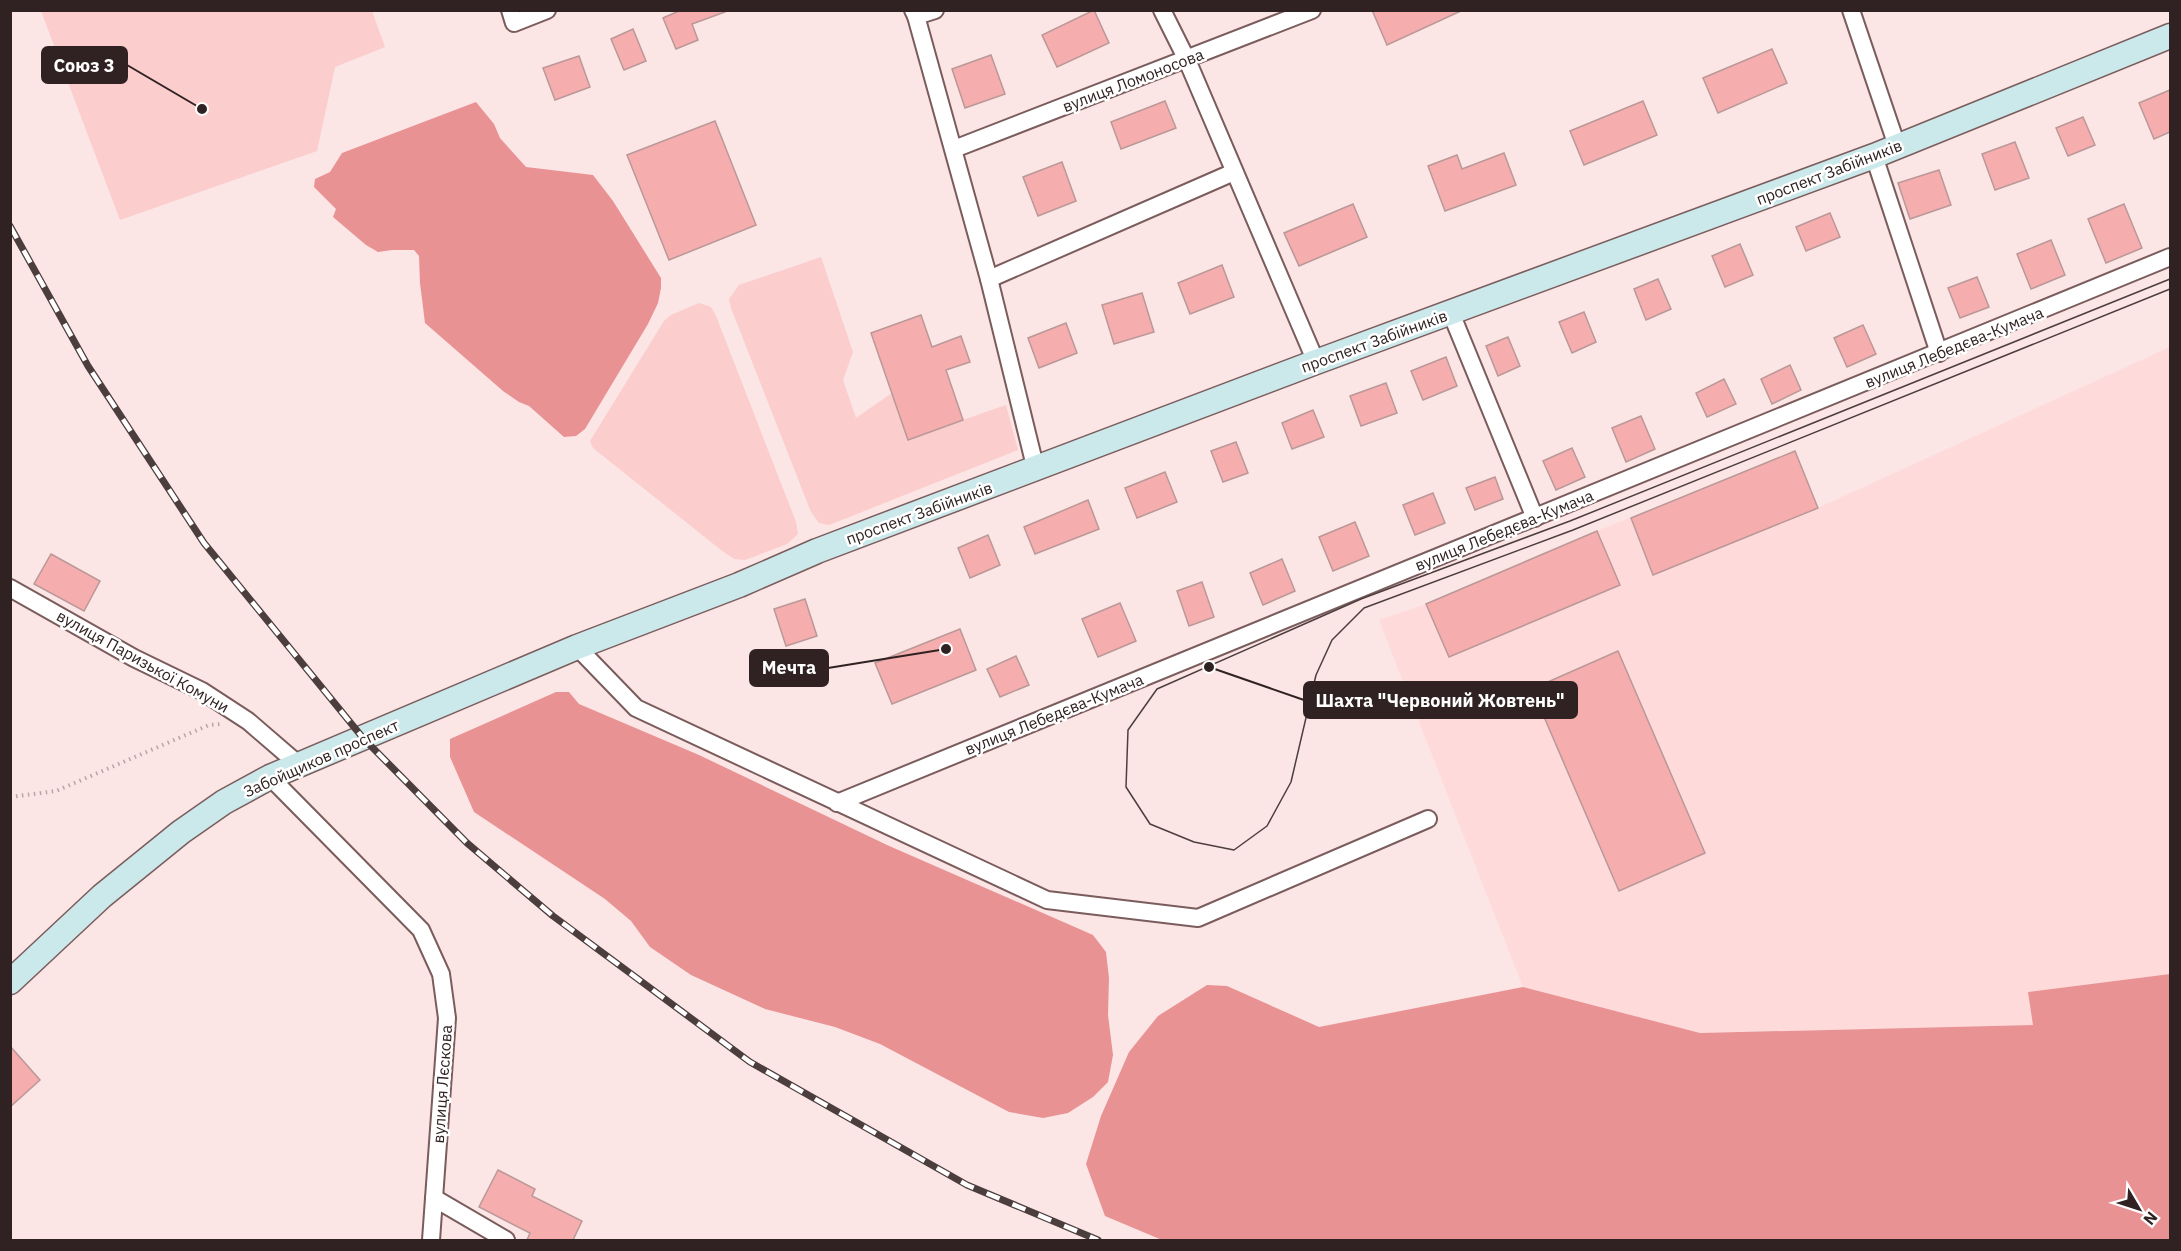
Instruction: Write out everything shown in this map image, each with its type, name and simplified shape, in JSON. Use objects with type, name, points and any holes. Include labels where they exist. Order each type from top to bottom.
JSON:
[{"type":"main road","name":"проспект Забійників","points":[[577,647],[739,585],[817,551],[1036,470],[1316,362],[1874,156],[2170,36]]},
{"type":"main road","name":"Забойщиков проспект","points":[[10,982],[102,896],[181,832],[224,802],[298,764],[577,647]]},
{"type":"street","points":[[512,17],[547,10]]},
{"type":"street","points":[[935,10],[914,13],[989,279],[1036,470]]},
{"type":"street","points":[[1162,10],[1187,60],[1316,362]]},
{"type":"street","name":"вулиця Ломоносова","points":[[954,149],[1312,10]]},
{"type":"street","points":[[1851,10],[1897,146]]},
{"type":"street","points":[[1874,156],[1939,353]]},
{"type":"street","points":[[989,279],[1234,172]]},
{"type":"street","name":"вулиця Лебедєва-Кумача","points":[[837,802],[2170,257]]},
{"type":"street","points":[[1451,313],[1535,518]]},
{"type":"street","name":"вулиця Паризької Комуни","points":[[10,588],[134,658],[202,691],[248,721],[298,764]]},
{"type":"street","points":[[577,647],[636,708],[1047,900],[1198,918],[1428,819]]},
{"type":"street","name":"вулиця Лєскова","points":[[270,777],[421,930],[441,974],[447,1018],[431,1240]]},
{"type":"street","points":[[434,1198],[506,1240]]},
{"type":"path","points":[[10,797],[56,791],[209,725],[248,721]]},
{"type":"shaded area","points":[[41,11],[372,11],[385,47],[335,67],[317,151],[120,220]]},
{"type":"shaded area","points":[[476,102],[494,124],[500,138],[526,167],[593,175],[613,201],[661,278],[658,303],[648,324],[585,429],[576,436],[564,437],[529,406],[503,391],[425,323],[419,256],[414,250],[378,252],[366,245],[333,217],[336,209],[314,187],[315,179],[330,172],[342,153]]},
{"type":"shaded area","points":[[821,257],[853,352],[843,380],[856,418],[892,393],[908,439],[1006,405],[1018,450],[829,525],[819,523],[811,512],[729,299],[739,285]]},
{"type":"shaded area","points":[[699,303],[711,307],[716,316],[796,522],[798,534],[787,544],[745,560],[734,559],[721,550],[593,448],[590,441],[664,321],[671,315]]},
{"type":"shaded area","points":[[2170,347],[2170,974],[2028,992],[2034,1025],[1700,1033],[1523,987],[1379,620],[1426,604],[1597,531],[1795,451],[1818,508]]},
{"type":"shaded area","points":[[556,692],[569,692],[579,704],[699,755],[887,845],[1093,935],[1106,952],[1109,978],[1108,1015],[1113,1055],[1108,1082],[1093,1097],[1068,1113],[1043,1118],[1009,1112],[880,1044],[835,1027],[765,1009],[691,975],[650,947],[631,921],[605,899],[474,812],[450,757],[450,739]]},
{"type":"shaded area","points":[[2170,974],[2170,1240],[1162,1240],[1105,1216],[1086,1164],[1101,1116],[1129,1052],[1158,1016],[1207,985],[1227,986],[1319,1027],[1523,987],[1700,1033],[2033,1025],[2028,992]]},
{"type":"building","points":[[681,10],[725,10],[725,12],[692,24],[698,40],[676,49],[663,18]]},
{"type":"building","points":[[1094,10],[1109,43],[1057,67],[1042,35]]},
{"type":"building","points":[[1372,10],[1463,10],[1387,45]]},
{"type":"building","points":[[633,29],[646,61],[624,70],[611,39]]},
{"type":"building","points":[[1772,49],[1787,83],[1718,113],[1703,78]]},
{"type":"building","points":[[991,55],[1005,94],[965,108],[952,69]]},
{"type":"building","points":[[579,56],[590,87],[555,100],[543,68]]},
{"type":"building","points":[[2170,90],[2170,132],[2154,139],[2139,103]]},
{"type":"building","points":[[1165,101],[1176,128],[1121,149],[1111,122]]},
{"type":"building","points":[[1643,101],[1657,135],[1584,165],[1570,131]]},
{"type":"building","points":[[2083,117],[2095,145],[2068,156],[2056,128]]},
{"type":"building","points":[[715,121],[756,225],[669,260],[627,155]]},
{"type":"building","points":[[2015,142],[2029,178],[1995,190],[1982,154]]},
{"type":"building","points":[[1504,153],[1516,185],[1445,211],[1428,166],[1457,155],[1462,169]]},
{"type":"building","points":[[1062,162],[1076,201],[1038,216],[1023,177]]},
{"type":"building","points":[[1939,170],[1951,205],[1910,219],[1898,183]]},
{"type":"building","points":[[1353,204],[1367,237],[1299,266],[1284,233]]},
{"type":"building","points":[[2124,204],[2142,248],[2106,263],[2088,219]]},
{"type":"building","points":[[1830,213],[1840,237],[1806,251],[1796,227]]},
{"type":"building","points":[[2051,240],[2065,275],[2031,289],[2017,254]]},
{"type":"building","points":[[1740,244],[1753,275],[1725,287],[1712,256]]},
{"type":"building","points":[[1222,265],[1234,297],[1190,314],[1178,283]]},
{"type":"building","points":[[1977,277],[1989,307],[1960,318],[1948,288]]},
{"type":"building","points":[[1658,279],[1671,309],[1646,320],[1634,289]]},
{"type":"building","points":[[1142,293],[1154,332],[1114,344],[1102,305]]},
{"type":"building","points":[[1584,312],[1596,342],[1572,353],[1559,322]]},
{"type":"building","points":[[921,315],[932,347],[961,336],[970,362],[946,370],[963,420],[908,440],[871,333]]},
{"type":"building","points":[[1066,323],[1077,353],[1039,368],[1028,338]]},
{"type":"building","points":[[1863,325],[1876,354],[1847,367],[1834,338]]},
{"type":"building","points":[[1508,337],[1520,366],[1498,376],[1486,346]]},
{"type":"building","points":[[1446,357],[1457,386],[1423,400],[1411,371]]},
{"type":"building","points":[[1790,365],[1801,390],[1772,404],[1761,379]]},
{"type":"building","points":[[1724,379],[1736,404],[1707,417],[1696,393]]},
{"type":"building","points":[[1386,383],[1397,413],[1361,426],[1350,396]]},
{"type":"building","points":[[1313,410],[1324,437],[1292,449],[1282,423]]},
{"type":"building","points":[[1641,416],[1655,449],[1626,462],[1612,428]]},
{"type":"building","points":[[1236,442],[1248,473],[1223,482],[1211,451]]},
{"type":"building","points":[[1572,448],[1585,477],[1556,490],[1543,461]]},
{"type":"building","points":[[1795,451],[1818,508],[1653,575],[1631,518]]},
{"type":"building","points":[[1165,472],[1177,502],[1137,518],[1125,488]]},
{"type":"building","points":[[1495,477],[1503,499],[1475,510],[1466,488]]},
{"type":"building","points":[[1433,493],[1445,523],[1415,535],[1403,505]]},
{"type":"building","points":[[1088,500],[1099,529],[1035,554],[1024,527]]},
{"type":"building","points":[[1355,522],[1369,556],[1333,571],[1319,537]]},
{"type":"building","points":[[1597,531],[1620,585],[1449,657],[1426,604]]},
{"type":"building","points":[[988,535],[1000,565],[970,578],[958,548]]},
{"type":"building","points":[[51,554],[100,581],[84,611],[34,584]]},
{"type":"building","points":[[1282,559],[1295,591],[1263,605],[1250,573]]},
{"type":"building","points":[[1202,582],[1214,617],[1189,626],[1177,591]]},
{"type":"building","points":[[805,599],[817,636],[786,646],[774,609]]},
{"type":"building","points":[[1120,603],[1136,641],[1098,657],[1082,619]]},
{"type":"building","points":[[960,629],[976,670],[892,704],[875,663]]},
{"type":"building","points":[[1618,651],[1705,853],[1619,891],[1532,689]]},
{"type":"building","points":[[1016,656],[1029,685],[1000,697],[987,669]]},
{"type":"building","points":[[10,1046],[40,1080],[10,1107]]},
{"type":"building","points":[[498,1170],[535,1189],[532,1196],[582,1221],[573,1240],[527,1240],[530,1233],[479,1207]]},
{"type":"tram line","points":[[2170,279],[1570,521],[1361,599],[1157,689],[1128,730],[1126,787],[1150,824],[1194,842],[1234,850],[1267,826],[1291,782],[1316,675],[1332,640],[1364,608],[1573,530],[2170,289]]},
{"type":"railway","points":[[10,226],[88,366],[204,543],[363,738],[467,843],[553,916],[750,1062],[967,1185],[1098,1240]]},
{"type":"place","name":"Союз 3","points":[[202,109]]},
{"type":"place","name":"Мечта","points":[[946,649]]},
{"type":"place","name":"Шахта \"Червоний Жовтень\"","points":[[1209,667]]}]
